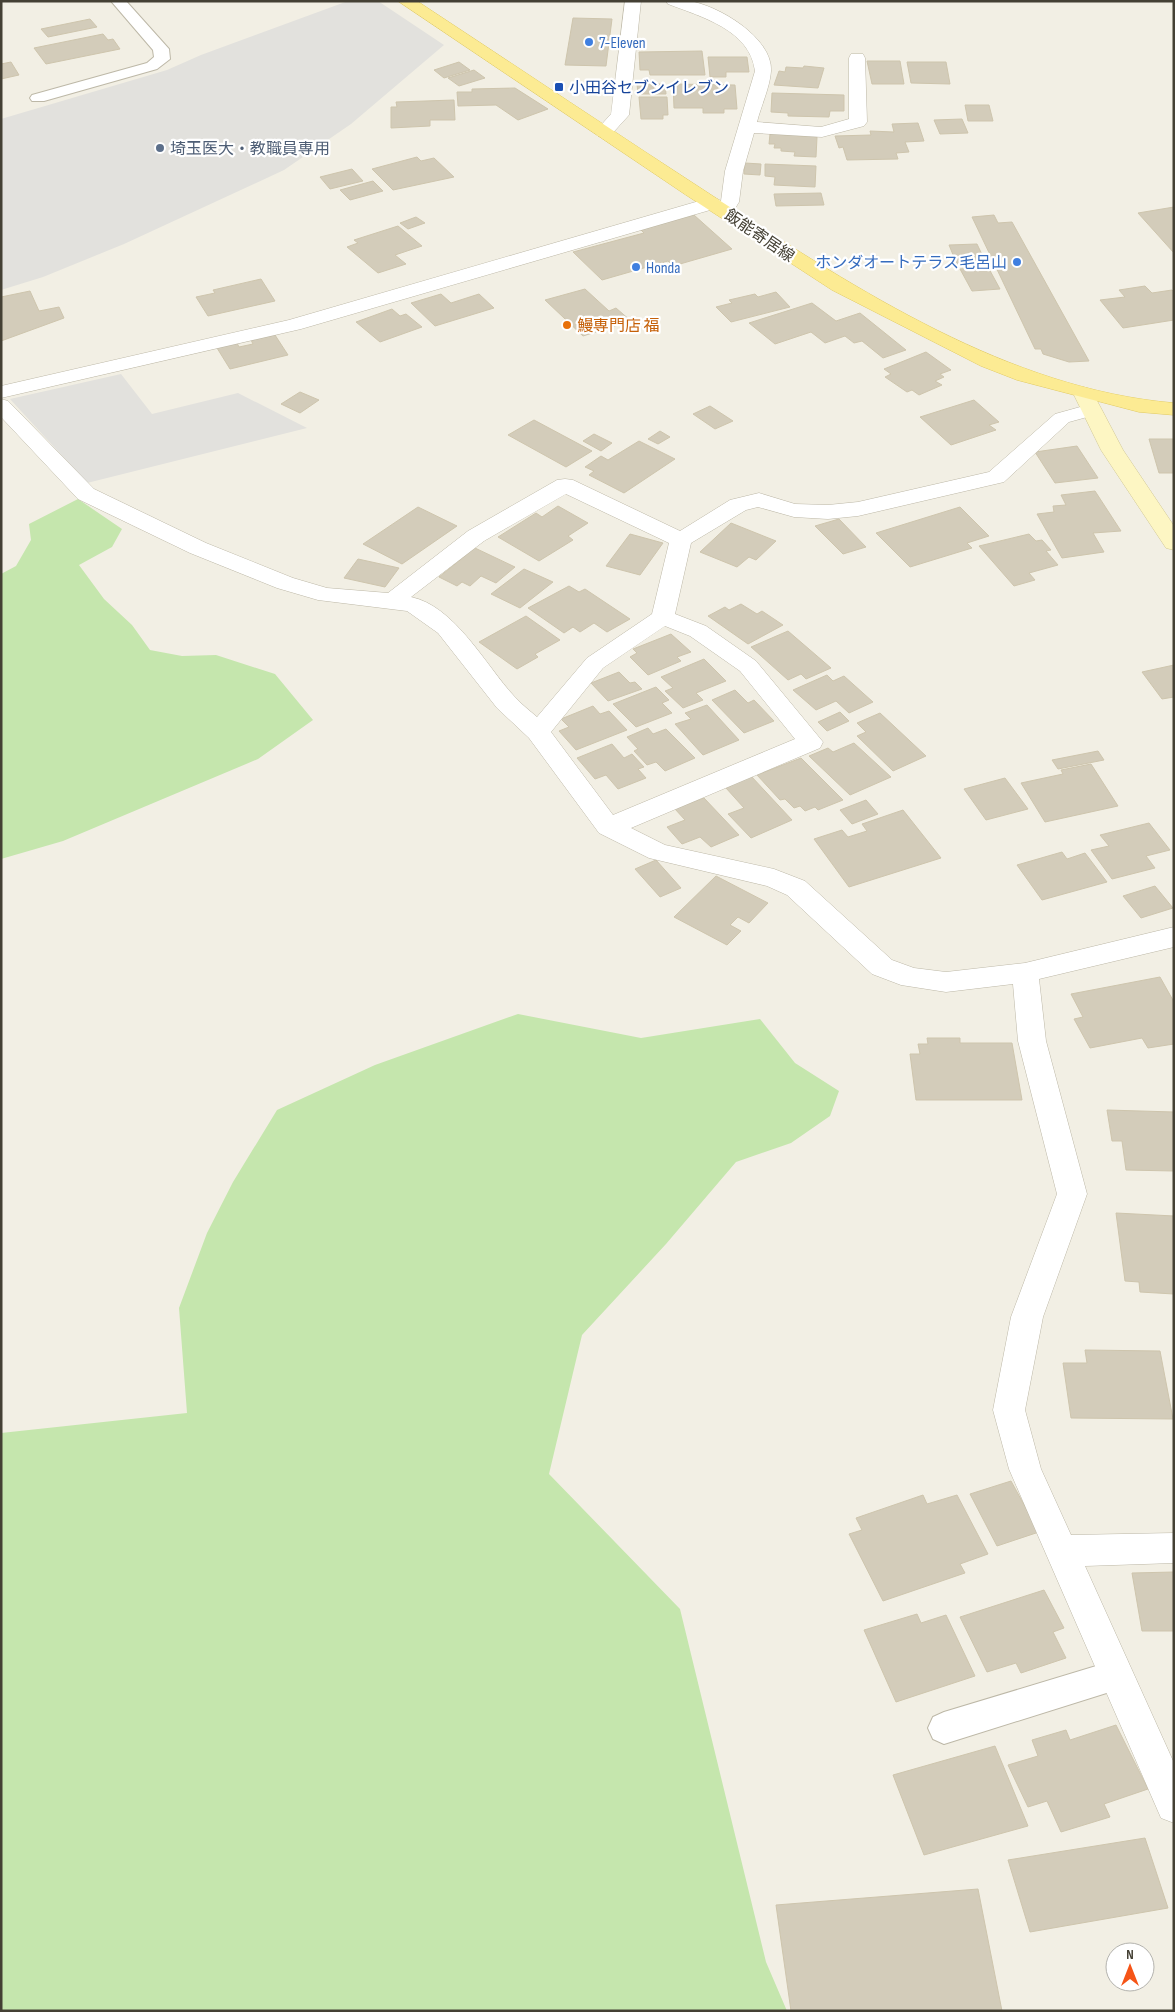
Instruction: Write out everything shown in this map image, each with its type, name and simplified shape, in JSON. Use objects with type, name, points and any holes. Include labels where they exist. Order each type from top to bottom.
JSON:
[{"type":"main road","name":"飯能寄居線","points":[[406,1],[838,286],[988,362],[1087,401],[1174,409]]},
{"type":"main road","points":[[1087,401],[1112,450],[1174,543]]},
{"type":"street","points":[[604,132],[620,115],[633,1]]},
{"type":"street","points":[[1,392],[294,325],[718,207],[730,202],[734,172],[764,71],[764,60],[760,50],[747,35],[698,10],[674,1]]},
{"type":"street","points":[[748,127],[822,132],[858,122],[857,58]]},
{"type":"street","points":[[538,732],[595,662],[663,617],[681,540],[738,506],[759,500],[794,510],[828,512],[858,509],[996,477],[1062,418],[1087,401]]},
{"type":"street","points":[[1,405],[86,494],[198,548],[285,583],[326,596],[414,605],[446,628],[506,702],[538,732],[608,827],[658,852],[774,878],[796,888],[882,967],[911,978],[946,982],[1025,973],[1172,942]]},
{"type":"street","points":[[392,602],[476,536],[565,485],[662,533],[681,540]]},
{"type":"street","points":[[608,827],[810,742],[748,666],[698,631],[663,617]]},
{"type":"street","points":[[1025,973],[1032,1041],[1072,1194],[1027,1317],[1009,1410],[1025,1470],[1174,1805]]},
{"type":"street","points":[[1061,1551],[1174,1548]]},
{"type":"lane","points":[[38,98],[152,66],[162,59],[161,49],[118,1]]},
{"type":"lane","points":[[944,1728],[1116,1675]]},
{"type":"green space","points":[[78,499],[122,529],[112,547],[79,565],[104,599],[132,625],[150,650],[182,656],[216,655],[275,674],[313,720],[258,759],[63,841],[1,859],[1,574],[16,566],[31,540],[29,524]]},
{"type":"green space","points":[[518,1014],[641,1038],[760,1019],[795,1063],[839,1091],[830,1116],[791,1143],[736,1162],[666,1244],[582,1335],[549,1474],[680,1609],[766,1962],[787,2011],[1,2011],[1,1433],[187,1413],[179,1308],[207,1233],[233,1182],[277,1110],[375,1065]]},
{"type":"shaded area","name":"埼玉医大・教職員専用","points":[[348,1],[378,1],[444,45],[351,124],[284,170],[124,244],[43,277],[1,290],[1,119],[167,70],[201,55]]},
{"type":"shaded area","points":[[121,374],[152,414],[238,393],[307,428],[87,483],[10,399]]},
{"type":"building","name":"7-Eleven","points":[[573,18],[612,19],[606,66],[565,65]]},
{"type":"building","points":[[90,19],[97,27],[48,37],[41,29]]},
{"type":"building","points":[[103,34],[108,40],[113,39],[120,49],[46,64],[34,48]]},
{"type":"building","points":[[702,51],[705,75],[650,75],[649,70],[640,70],[639,52]]},
{"type":"building","points":[[708,57],[747,57],[749,72],[726,72],[726,77],[710,77]]},
{"type":"building","points":[[867,61],[900,61],[904,84],[872,84]]},
{"type":"building","points":[[11,62],[19,75],[1,79],[1,64]]},
{"type":"building","points":[[459,62],[470,70],[444,78],[434,70]]},
{"type":"building","points":[[907,62],[946,62],[950,84],[911,83]]},
{"type":"building","points":[[804,66],[824,68],[818,88],[774,85],[779,71],[785,72],[786,67],[803,68]]},
{"type":"building","points":[[474,70],[485,78],[459,86],[448,78]]},
{"type":"building","points":[[637,84],[665,84],[666,94],[638,94]]},
{"type":"building","points":[[673,84],[735,85],[737,109],[724,109],[724,113],[703,113],[703,108],[674,108]]},
{"type":"building","points":[[515,88],[548,109],[518,120],[496,105],[458,106],[457,92],[472,92],[472,89]]},
{"type":"building","points":[[772,93],[844,95],[844,111],[830,111],[829,117],[788,116],[788,113],[771,112]]},
{"type":"building","points":[[639,97],[667,97],[668,115],[663,115],[663,119],[641,119]]},
{"type":"building","points":[[454,100],[455,120],[430,120],[430,126],[391,128],[391,107],[397,107],[396,102]]},
{"type":"building","points":[[965,105],[989,105],[993,121],[968,121]]},
{"type":"building","points":[[962,119],[968,133],[940,134],[934,120]]},
{"type":"building","points":[[918,123],[924,141],[905,142],[909,152],[896,153],[898,159],[847,160],[843,147],[839,148],[835,136],[871,135],[870,131],[894,132],[892,124]]},
{"type":"building","points":[[770,134],[817,137],[816,157],[794,156],[795,152],[781,151],[781,148],[774,148],[775,144],[769,144]]},
{"type":"building","points":[[417,157],[421,161],[434,158],[454,177],[393,190],[372,169]]},
{"type":"building","points":[[745,163],[761,164],[760,175],[744,174]]},
{"type":"building","points":[[765,164],[816,166],[815,187],[774,185],[775,177],[765,176]]},
{"type":"building","points":[[352,169],[363,181],[330,189],[320,177]]},
{"type":"building","points":[[373,181],[383,191],[350,200],[340,190]]},
{"type":"building","points":[[821,193],[824,205],[776,206],[774,194]]},
{"type":"building","points":[[1174,207],[1174,253],[1138,213]]},
{"type":"building","points":[[694,215],[732,249],[673,266],[668,261],[602,280],[573,252],[644,233],[641,230]]},
{"type":"building","points":[[994,215],[998,223],[1012,222],[1089,361],[1069,362],[1043,354],[1041,349],[1035,349],[972,217]]},
{"type":"building","points":[[416,217],[425,223],[408,229],[400,223]]},
{"type":"building","points":[[398,226],[422,246],[395,255],[406,264],[378,273],[347,247],[358,243],[354,240]]},
{"type":"building","points":[[977,244],[987,265],[958,267],[949,245]]},
{"type":"building","points":[[988,267],[1000,289],[972,291],[960,269]]},
{"type":"building","points":[[261,279],[275,301],[208,316],[196,297],[215,293],[213,290]]},
{"type":"building","points":[[1145,286],[1152,293],[1172,290],[1174,292],[1174,320],[1123,328],[1100,300],[1125,297],[1119,290]]},
{"type":"building","points":[[585,289],[609,311],[616,308],[631,321],[583,336],[545,300]]},
{"type":"building","points":[[30,291],[39,311],[59,307],[64,318],[1,341],[1,297]]},
{"type":"building","points":[[776,292],[790,307],[731,322],[716,307],[732,303],[729,300],[755,294],[758,297]]},
{"type":"building","points":[[441,294],[451,303],[479,294],[494,308],[435,326],[411,303]]},
{"type":"building","points":[[812,303],[836,321],[860,313],[906,350],[883,358],[862,341],[854,343],[845,336],[825,343],[811,332],[775,344],[749,323]]},
{"type":"building","points":[[392,309],[400,316],[406,314],[422,327],[380,342],[356,322]]},
{"type":"building","points":[[275,335],[288,355],[230,369],[217,348],[237,343],[239,347],[253,344],[251,340]]},
{"type":"building","points":[[926,352],[951,370],[940,374],[944,377],[935,381],[942,385],[919,395],[912,390],[907,392],[885,377],[891,374],[884,369]]},
{"type":"building","points":[[300,392],[319,400],[300,413],[281,404]]},
{"type":"building","points":[[974,400],[999,422],[989,425],[996,430],[951,445],[920,417]]},
{"type":"building","points":[[710,406],[733,421],[715,429],[693,414]]},
{"type":"building","points":[[534,420],[592,451],[566,467],[508,435]]},
{"type":"building","points":[[660,431],[670,437],[658,444],[648,439]]},
{"type":"building","points":[[594,434],[612,443],[601,451],[583,441]]},
{"type":"building","points":[[1149,439],[1174,439],[1174,473],[1159,473]]},
{"type":"building","points":[[639,441],[675,459],[624,493],[589,475],[594,471],[585,467],[601,456],[608,460]]},
{"type":"building","points":[[1077,446],[1098,478],[1055,483],[1035,452]]},
{"type":"building","points":[[1095,491],[1121,531],[1093,533],[1104,552],[1062,558],[1037,514],[1054,512],[1053,506],[1066,505],[1061,495]]},
{"type":"building","points":[[558,506],[588,523],[568,536],[573,540],[539,561],[498,537],[536,513],[542,517]]},
{"type":"building","points":[[418,507],[457,526],[402,564],[363,544]]},
{"type":"building","points":[[960,507],[989,536],[967,543],[972,548],[910,567],[876,533]]},
{"type":"building","points":[[839,519],[866,547],[843,554],[815,526]]},
{"type":"building","points":[[731,523],[776,541],[756,560],[749,557],[737,567],[700,552]]},
{"type":"building","points":[[630,534],[663,543],[640,575],[606,566]]},
{"type":"building","points":[[1029,534],[1036,541],[1042,540],[1051,550],[1046,551],[1058,565],[1029,573],[1035,580],[1014,586],[979,546]]},
{"type":"building","points":[[475,548],[515,567],[496,583],[481,576],[470,586],[462,582],[457,586],[439,577]]},
{"type":"building","points":[[358,559],[399,568],[385,587],[344,578]]},
{"type":"building","points":[[524,569],[553,582],[520,608],[491,594]]},
{"type":"building","points":[[569,586],[579,592],[585,589],[630,619],[607,632],[594,623],[580,632],[573,627],[564,633],[528,608]]},
{"type":"building","points":[[741,604],[757,614],[762,611],[783,625],[748,644],[708,616],[725,607],[729,610]]},
{"type":"building","points":[[526,616],[560,640],[535,654],[538,657],[517,669],[479,642]]},
{"type":"building","points":[[788,631],[831,668],[806,679],[801,674],[788,680],[751,647]]},
{"type":"building","points":[[671,634],[691,652],[677,657],[681,661],[648,675],[630,657],[637,653],[633,649]]},
{"type":"building","points":[[704,659],[726,681],[696,693],[703,700],[683,708],[665,691],[673,688],[661,677]]},
{"type":"building","points":[[1174,665],[1174,697],[1162,699],[1142,672]]},
{"type":"building","points":[[619,672],[630,683],[635,682],[642,689],[608,701],[591,683]]},
{"type":"building","points":[[827,675],[833,681],[844,676],[873,702],[849,713],[836,701],[816,710],[793,690]]},
{"type":"building","points":[[656,687],[669,700],[662,703],[672,713],[636,727],[613,704]]},
{"type":"building","points":[[735,690],[748,703],[754,700],[774,721],[744,733],[712,700]]},
{"type":"building","points":[[707,705],[739,740],[703,755],[675,724],[691,719],[685,713]]},
{"type":"building","points":[[593,706],[600,714],[609,711],[627,730],[576,750],[559,731],[569,727],[561,719]]},
{"type":"building","points":[[840,712],[849,721],[827,731],[818,722]]},
{"type":"building","points":[[880,713],[926,756],[893,771],[857,736],[866,732],[857,723]]},
{"type":"building","points":[[648,728],[653,734],[666,729],[695,758],[665,771],[656,762],[647,765],[634,751],[638,749],[627,737]]},
{"type":"building","points":[[854,743],[891,777],[850,795],[809,756],[828,748],[833,752]]},
{"type":"building","points":[[612,744],[624,758],[632,754],[644,767],[638,769],[646,778],[618,789],[606,775],[595,779],[577,758]]},
{"type":"building","points":[[1098,751],[1104,760],[1058,769],[1052,760]]},
{"type":"building","points":[[801,758],[843,800],[818,810],[815,807],[805,811],[800,806],[794,808],[785,799],[780,800],[757,775]]},
{"type":"building","points":[[1091,764],[1118,806],[1045,822],[1021,783],[1063,774],[1061,770]]},
{"type":"building","points":[[751,776],[792,820],[751,838],[728,814],[744,808],[726,788]]},
{"type":"building","points":[[1005,778],[1028,809],[986,820],[964,789]]},
{"type":"building","points":[[704,798],[739,835],[711,847],[700,837],[682,844],[667,827],[685,820],[675,809]]},
{"type":"building","points":[[866,800],[878,814],[852,824],[840,810]]},
{"type":"building","points":[[903,810],[941,858],[849,887],[814,839],[842,830],[848,837],[867,831],[862,824]]},
{"type":"building","points":[[1149,823],[1170,850],[1146,856],[1155,868],[1112,879],[1091,850],[1109,846],[1100,835]]},
{"type":"building","points":[[1062,852],[1067,859],[1085,853],[1107,882],[1042,900],[1017,865]]},
{"type":"building","points":[[656,860],[681,888],[660,897],[635,869]]},
{"type":"building","points":[[716,876],[768,903],[749,923],[738,917],[730,925],[741,931],[727,945],[674,917]]},
{"type":"building","points":[[1155,886],[1173,908],[1141,918],[1123,896]]},
{"type":"building","points":[[1160,977],[1174,1002],[1174,1044],[1148,1048],[1142,1038],[1090,1048],[1074,1019],[1083,1017],[1071,994]]},
{"type":"building","points":[[927,1038],[960,1038],[960,1043],[1012,1043],[1022,1100],[916,1100],[910,1054],[920,1054],[918,1044],[928,1044]]},
{"type":"building","points":[[1107,1110],[1174,1112],[1174,1171],[1126,1170],[1122,1141],[1112,1141]]},
{"type":"building","points":[[1116,1213],[1174,1216],[1174,1294],[1140,1292],[1139,1282],[1125,1281]]},
{"type":"building","points":[[1085,1350],[1160,1351],[1173,1419],[1071,1418],[1063,1363],[1087,1363]]},
{"type":"building","points":[[1011,1481],[1039,1532],[997,1546],[970,1494]]},
{"type":"building","points":[[923,1495],[927,1504],[957,1495],[988,1554],[960,1564],[965,1573],[883,1601],[849,1534],[862,1530],[856,1518]]},
{"type":"building","points":[[1174,1572],[1174,1631],[1142,1631],[1132,1573]]},
{"type":"building","points":[[1044,1590],[1064,1628],[1053,1632],[1066,1658],[1021,1673],[1016,1663],[987,1672],[960,1617]]},
{"type":"building","points":[[917,1614],[921,1623],[946,1615],[975,1676],[896,1702],[864,1630]]},
{"type":"building","points":[[1116,1725],[1148,1789],[1104,1804],[1110,1817],[1061,1832],[1047,1801],[1028,1807],[1008,1765],[1038,1756],[1032,1740],[1066,1730],[1070,1740]]},
{"type":"building","points":[[995,1746],[1028,1826],[924,1855],[893,1775]]},
{"type":"building","points":[[1145,1838],[1168,1908],[1030,1932],[1008,1860]]},
{"type":"building","points":[[978,1889],[1002,2011],[791,2011],[776,1905]]},
{"type":"place","name":"7-Eleven","points":[[589,42]]},
{"type":"place","name":"小田谷セブンイレブン","points":[[559,87]]},
{"type":"place","name":"埼玉医大・教職員専用","points":[[160,148]]},
{"type":"place","name":"ホンダオートテラス毛呂山","points":[[1017,262]]},
{"type":"place","name":"Honda","points":[[636,267]]},
{"type":"place","name":"鰻専門店 福","points":[[567,325]]}]
